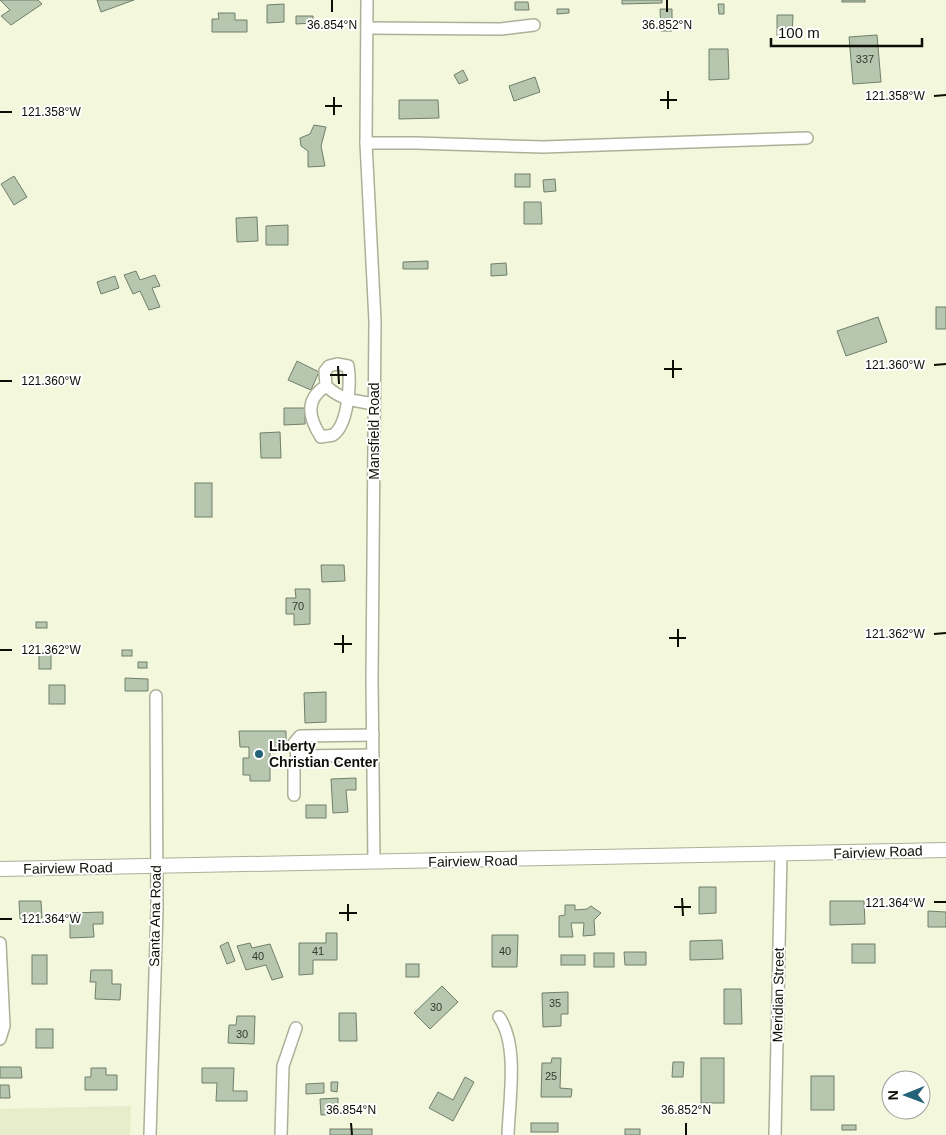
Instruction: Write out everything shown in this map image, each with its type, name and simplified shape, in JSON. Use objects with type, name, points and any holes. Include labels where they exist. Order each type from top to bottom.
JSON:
[{"type":"main road","name":"Fairview Road","points":[[0,869],[946,850]]},
{"type":"street","name":"Mansfield Road","points":[[366,0],[366,143],[375,321],[374,862]]},
{"type":"street","points":[[367,28],[501,28],[534,25]]},
{"type":"street","points":[[366,143],[416,142],[543,147],[807,138]]},
{"type":"street","points":[[326,386],[314,396],[311,408],[312,422],[321,437],[332,436],[343,424],[346,399],[350,388],[348,366],[337,364],[329,366],[325,371],[326,386],[339,397],[346,399],[374,404]]},
{"type":"street","name":"Santa Ana Road","points":[[150,1135],[156,866],[156,696]]},
{"type":"street","points":[[294,795],[294,766],[297,755],[294,743],[300,736],[373,735]]},
{"type":"street","points":[[297,755],[373,755]]},
{"type":"street","name":"Meridian Street","points":[[775,1135],[781,854]]},
{"type":"street","points":[[0,943],[1,1036]]},
{"type":"street","points":[[499,1017],[505,1025],[510,1044],[508,1135]]},
{"type":"street","points":[[281,1135],[283,1066],[296,1028]]},
{"type":"shaded area","points":[[131,1106],[130,1135],[0,1135],[0,1109]]},
{"type":"building","points":[[0,0],[38,0],[42,4],[11,25],[1,16],[10,10]]},
{"type":"building","points":[[97,0],[134,0],[101,12]]},
{"type":"building","points":[[622,0],[662,0],[662,3],[622,4]]},
{"type":"building","points":[[842,0],[865,0],[865,2],[842,2]]},
{"type":"building","points":[[515,2],[528,2],[529,10],[515,10]]},
{"type":"building","points":[[284,4],[284,22],[267,23],[267,5]]},
{"type":"building","points":[[718,4],[724,4],[724,14],[719,14]]},
{"type":"building","points":[[557,9],[569,9],[569,13],[557,14]]},
{"type":"building","points":[[660,9],[672,9],[672,31],[661,31]]},
{"type":"building","points":[[218,13],[235,13],[235,20],[247,20],[247,32],[212,32],[212,19],[219,19]]},
{"type":"building","points":[[777,15],[793,15],[792,36],[777,36]]},
{"type":"building","points":[[296,16],[313,16],[313,23],[296,24]]},
{"type":"building","points":[[877,35],[881,82],[853,84],[849,37]]},
{"type":"building","points":[[709,49],[728,49],[729,79],[709,80]]},
{"type":"building","points":[[463,70],[468,80],[459,84],[454,75]]},
{"type":"building","points":[[535,77],[540,92],[514,101],[509,86]]},
{"type":"building","points":[[399,100],[438,100],[439,118],[399,119]]},
{"type":"building","points":[[314,125],[326,127],[321,146],[325,166],[308,167],[308,151],[301,146],[300,138],[310,134]]},
{"type":"building","points":[[515,174],[530,174],[530,187],[515,187]]},
{"type":"building","points":[[14,176],[27,197],[14,205],[1,184]]},
{"type":"building","points":[[555,179],[556,191],[544,192],[543,180]]},
{"type":"building","points":[[524,202],[541,202],[542,224],[524,224]]},
{"type":"building","points":[[257,217],[258,241],[237,242],[236,218]]},
{"type":"building","points":[[288,225],[288,245],[266,245],[266,226]]},
{"type":"building","points":[[428,261],[428,269],[403,269],[403,262]]},
{"type":"building","points":[[506,263],[507,275],[491,276],[491,264]]},
{"type":"building","points":[[136,271],[140,280],[155,275],[160,286],[152,288],[160,307],[149,310],[140,291],[133,294],[124,275]]},
{"type":"building","points":[[115,276],[119,288],[101,294],[97,282]]},
{"type":"building","points":[[936,307],[946,307],[946,329],[936,329]]},
{"type":"building","points":[[878,317],[887,342],[846,356],[837,331]]},
{"type":"building","points":[[297,361],[319,372],[311,390],[288,380]]},
{"type":"building","points":[[284,408],[305,408],[305,424],[284,425]]},
{"type":"building","points":[[280,432],[281,458],[261,458],[260,433]]},
{"type":"building","points":[[195,483],[212,483],[212,517],[195,517]]},
{"type":"building","points":[[321,565],[344,565],[345,581],[322,582]]},
{"type":"building","points":[[295,589],[310,589],[310,624],[294,625],[294,614],[286,614],[286,598],[296,598]]},
{"type":"building","points":[[36,622],[47,622],[47,628],[36,628]]},
{"type":"building","points":[[122,650],[132,650],[132,656],[122,656]]},
{"type":"building","points":[[39,653],[51,653],[51,669],[39,669]]},
{"type":"building","points":[[138,662],[147,662],[147,668],[138,668]]},
{"type":"building","points":[[125,678],[148,679],[148,691],[125,691]]},
{"type":"building","points":[[49,685],[65,685],[65,704],[49,704]]},
{"type":"building","points":[[326,692],[326,722],[305,723],[304,693]]},
{"type":"building","name":"Liberty Christian Center","points":[[239,731],[286,731],[286,751],[270,751],[270,781],[250,781],[250,775],[243,775],[243,758],[249,758],[249,747],[240,747]]},
{"type":"building","points":[[356,778],[356,790],[346,790],[348,812],[333,813],[331,779]]},
{"type":"building","points":[[306,805],[326,805],[326,818],[306,818]]},
{"type":"building","points":[[699,887],[716,887],[716,913],[699,914]]},
{"type":"building","points":[[19,901],[41,901],[42,918],[20,919]]},
{"type":"building","points":[[830,901],[864,901],[865,924],[830,925]]},
{"type":"building","points":[[565,905],[575,905],[575,910],[587,909],[591,906],[601,913],[594,920],[595,935],[583,936],[584,923],[571,923],[573,937],[559,937],[559,916],[565,915]]},
{"type":"building","points":[[928,911],[946,912],[946,927],[928,927]]},
{"type":"building","points":[[103,912],[103,924],[93,924],[94,937],[70,938],[70,913]]},
{"type":"building","points":[[326,933],[337,933],[337,960],[313,960],[313,974],[299,975],[299,943],[326,943]]},
{"type":"building","points":[[492,935],[518,935],[517,967],[492,967]]},
{"type":"building","points":[[722,940],[723,959],[690,960],[690,941]]},
{"type":"building","points":[[228,942],[235,961],[227,964],[220,946]]},
{"type":"building","points":[[250,943],[252,948],[270,944],[283,977],[272,980],[266,965],[246,970],[237,946]]},
{"type":"building","points":[[852,944],[875,944],[875,963],[852,963]]},
{"type":"building","points":[[624,952],[646,952],[646,965],[625,965]]},
{"type":"building","points":[[594,953],[614,953],[614,967],[594,967]]},
{"type":"building","points":[[32,955],[47,955],[47,984],[32,984]]},
{"type":"building","points":[[561,955],[585,955],[585,965],[561,965]]},
{"type":"building","points":[[406,964],[419,964],[419,977],[406,977]]},
{"type":"building","points":[[91,970],[112,970],[112,984],[121,984],[120,1000],[95,999],[96,982],[90,982]]},
{"type":"building","points":[[442,986],[458,1002],[430,1029],[414,1013]]},
{"type":"building","points":[[724,989],[741,989],[742,1024],[724,1024]]},
{"type":"building","points":[[568,992],[568,1014],[561,1014],[561,1026],[543,1027],[542,993]]},
{"type":"building","points":[[339,1013],[356,1013],[357,1041],[339,1041]]},
{"type":"building","points":[[237,1016],[255,1016],[254,1044],[228,1043],[229,1025],[236,1025]]},
{"type":"building","points":[[36,1029],[53,1029],[53,1048],[36,1048]]},
{"type":"building","points":[[552,1058],[561,1058],[560,1088],[572,1089],[571,1097],[541,1097],[542,1063],[551,1063]]},
{"type":"building","points":[[701,1058],[724,1058],[724,1103],[701,1103]]},
{"type":"building","points":[[673,1062],[684,1062],[683,1077],[672,1077]]},
{"type":"building","points":[[0,1067],[21,1067],[22,1078],[0,1078]]},
{"type":"building","points":[[91,1068],[106,1068],[106,1075],[117,1075],[117,1090],[85,1090],[85,1077],[91,1077]]},
{"type":"building","points":[[202,1068],[234,1068],[233,1091],[247,1091],[247,1101],[216,1101],[217,1083],[202,1083]]},
{"type":"building","points":[[811,1076],[834,1076],[834,1110],[811,1110]]},
{"type":"building","points":[[465,1077],[474,1082],[453,1121],[429,1108],[438,1092],[453,1100]]},
{"type":"building","points":[[331,1082],[338,1082],[337,1092],[331,1091]]},
{"type":"building","points":[[324,1083],[324,1093],[306,1094],[306,1084]]},
{"type":"building","points":[[0,1085],[9,1085],[10,1098],[0,1098]]},
{"type":"building","points":[[338,1098],[338,1114],[321,1115],[320,1099]]},
{"type":"building","points":[[531,1123],[558,1123],[558,1132],[531,1132]]},
{"type":"building","points":[[842,1125],[856,1125],[856,1130],[842,1130]]},
{"type":"building","points":[[330,1129],[372,1129],[372,1135],[330,1135]]},
{"type":"building","points":[[625,1129],[640,1129],[640,1135],[625,1135]]},
{"type":"place","name":"Liberty Christian Center","points":[[259,754]]}]
